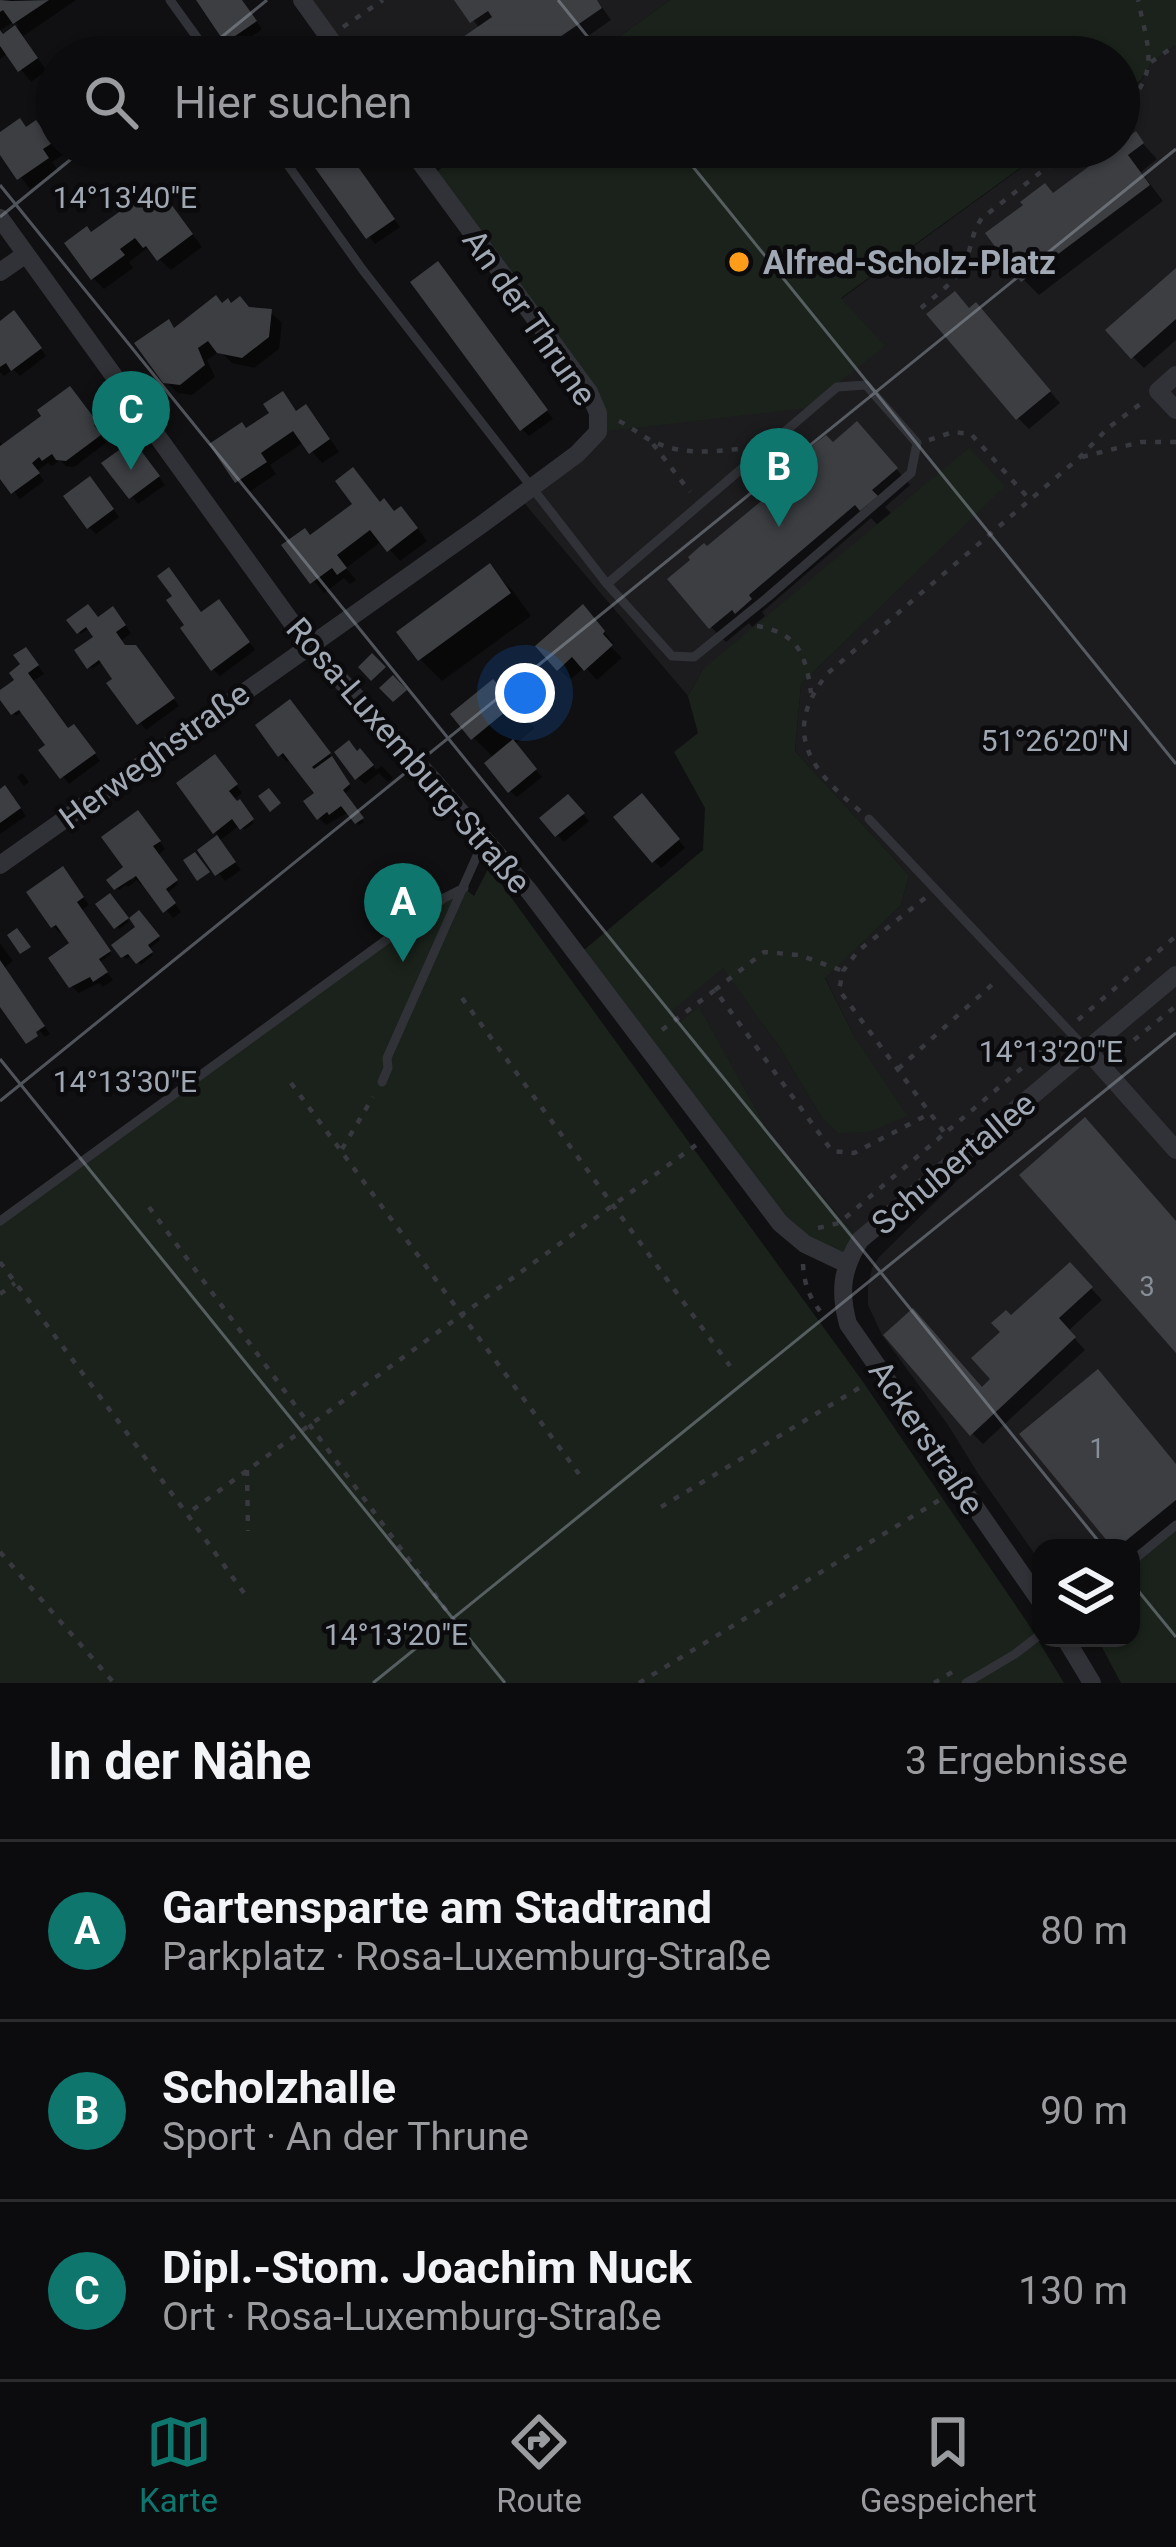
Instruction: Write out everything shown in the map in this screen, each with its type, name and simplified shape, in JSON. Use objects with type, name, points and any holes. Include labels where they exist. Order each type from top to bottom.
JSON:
[{"type":"street","points":[[302,0],[327,36]]},
{"type":"street","name":"An der Thrune","points":[[308,645],[532,487],[598,432],[598,413],[589,392],[424,168]]},
{"type":"street","name":"Rosa-Luxemburg-Straße","points":[[0,218],[308,645],[530,891],[780,1223],[805,1244],[845,1263]]},
{"type":"street","points":[[0,272],[26,254]]},
{"type":"street","points":[[1176,375],[1158,391],[1176,410]]},
{"type":"street","name":"Herweghstraße","points":[[0,866],[308,645]]},
{"type":"street","name":"Schubertallee","points":[[845,1263],[860,1240],[1176,975]]},
{"type":"street","points":[[1088,1051],[1176,1150]]},
{"type":"street","name":"Ackerstraße","points":[[845,1263],[842,1303],[848,1324],[1032,1589]]},
{"type":"street","points":[[1070,1647],[1092,1683]]},
{"type":"lane","points":[[170,0],[196,36]]},
{"type":"lane","points":[[290,168],[362,269],[607,584],[672,656],[694,657],[910,473],[917,443],[866,385],[837,387],[607,584]]},
{"type":"lane","points":[[868,819],[1088,1051]]},
{"type":"lane","points":[[382,1082],[387,1058],[484,840]]},
{"type":"lane","points":[[0,1221],[464,888]]},
{"type":"lane","points":[[1140,1555],[1176,1525]]},
{"type":"lane","points":[[966,1683],[1032,1640]]},
{"type":"path","points":[[329,36],[382,0]]},
{"type":"path","points":[[1138,0],[1151,63],[1140,90]]},
{"type":"path","points":[[1151,63],[1176,45]]},
{"type":"path","points":[[922,308],[956,278],[982,218],[1046,168]]},
{"type":"path","points":[[868,819],[818,770],[806,745],[802,725],[812,693],[828,673],[1080,458],[1108,428],[1158,391]]},
{"type":"path","points":[[598,413],[649,440],[700,503]]},
{"type":"path","points":[[917,443],[952,432],[971,434],[1030,500]]},
{"type":"path","points":[[649,440],[699,453],[767,446]]},
{"type":"path","points":[[1080,458],[1141,442],[1176,442]]},
{"type":"path","points":[[731,626],[763,626],[782,633],[799,648],[808,665],[812,693]]},
{"type":"path","points":[[936,890],[858,951],[843,971],[839,989],[962,1156]]},
{"type":"path","points":[[643,1045],[764,952],[799,955],[843,971]]},
{"type":"path","points":[[898,1069],[1010,968]]},
{"type":"path","points":[[715,990],[832,1151],[854,1154],[931,1113]]},
{"type":"path","points":[[463,998],[730,1366]]},
{"type":"path","points":[[342,1150],[382,1082]]},
{"type":"path","points":[[291,1083],[579,1474]]},
{"type":"path","points":[[187,1514],[710,1135]]},
{"type":"path","points":[[149,1207],[464,1633]]},
{"type":"path","points":[[0,1262],[244,1593]]},
{"type":"path","points":[[0,1294],[15,1283]]},
{"type":"path","points":[[662,1507],[884,1372]]},
{"type":"path","points":[[248,1470],[248,1532]]},
{"type":"path","points":[[639,1683],[960,1486]]},
{"type":"path","points":[[0,1552],[114,1683]]},
{"type":"shaded area","points":[[302,0],[670,0],[620,36],[328,36]]},
{"type":"shaded area","points":[[670,0],[1176,0],[1176,45],[1151,63],[1140,81],[1140,36],[620,36]]},
{"type":"shaded area","points":[[1176,45],[1176,1525],[1140,1555],[1140,1539],[1032,1539],[1032,1550],[882,1335],[868,1305],[872,1268],[879,1257],[1080,1060],[859,1240],[771,1136],[699,1008],[680,1022],[671,1011],[723,967],[822,1118],[855,1038],[825,977],[901,905],[909,875],[795,751],[801,684],[1004,486],[703,669],[688,696],[519,497],[598,432],[884,346],[841,299],[1021,168],[1140,168],[1141,81],[1151,63]]},
{"type":"shaded area","points":[[442,168],[1020,168],[841,298],[885,346],[807,408],[598,432],[598,413],[431,176]]},
{"type":"shaded area","points":[[969,448],[1005,486],[801,684],[795,751],[909,875],[901,905],[825,978],[855,1038],[907,1116],[869,1132],[838,1133],[822,1118],[723,968],[672,1011],[680,1022],[699,1007],[771,1136],[859,1240],[845,1263],[804,1243],[578,955],[703,850],[705,808],[674,752],[698,733],[688,696],[703,669]]},
{"type":"shaded area","points":[[489,867],[861,1379],[1027,1622],[1032,1647],[1042,1647],[1064,1683],[0,1683],[0,1222],[464,888],[474,896]]},
{"type":"shaded area","points":[[1176,1526],[1176,1683],[1121,1683],[1102,1647],[1140,1647],[1140,1556]]},
{"type":"building","points":[[0,0],[49,0],[13,24],[0,12]]},
{"type":"building","points":[[196,0],[242,0],[257,21],[235,36],[220,36]]},
{"type":"building","points":[[454,0],[597,0],[602,8],[561,36],[464,36],[492,17],[488,11],[470,23]]},
{"type":"building","points":[[15,25],[36,59],[18,72],[0,46],[0,30],[3,34]]},
{"type":"building","points":[[20,118],[26,127],[36,120],[36,167],[17,180],[0,155],[0,132]]},
{"type":"building","points":[[315,168],[359,168],[395,219],[366,239]]},
{"type":"building","points":[[1087,168],[1138,168],[1150,185],[1021,282],[985,233],[1045,183],[1053,193]]},
{"type":"building","points":[[157,185],[193,234],[157,261],[135,238],[120,249],[125,255],[91,280],[64,243],[87,226],[91,232]]},
{"type":"building","points":[[438,261],[548,410],[520,431],[410,282]]},
{"type":"building","points":[[1176,268],[1176,319],[1131,359],[1105,330]]},
{"type":"building","points":[[955,291],[969,308],[976,302],[1051,391],[1016,420],[926,314]]},
{"type":"building","points":[[216,295],[222,303],[240,296],[249,307],[272,309],[269,337],[242,358],[217,353],[208,341],[198,348],[205,365],[180,385],[163,383],[134,343],[169,319],[174,328]]},
{"type":"building","points":[[14,310],[42,348],[11,371],[6,363],[0,367],[0,321]]},
{"type":"building","points":[[70,386],[98,423],[94,425],[101,435],[66,461],[52,454],[42,461],[39,457],[32,463],[40,473],[11,494],[0,479],[0,446],[41,416],[37,410]]},
{"type":"building","points":[[283,391],[296,411],[306,404],[330,439],[309,454],[293,431],[261,453],[267,462],[235,483],[209,444],[242,422],[246,428],[269,413],[263,404]]},
{"type":"building","points":[[857,421],[898,468],[872,490],[878,496],[860,511],[855,505],[749,595],[752,599],[735,614],[732,610],[709,629],[667,579],[704,543],[707,546],[795,473],[786,460],[808,441],[812,446],[826,435],[833,442]]},
{"type":"building","points":[[133,440],[160,476],[129,499],[101,463]]},
{"type":"building","points":[[353,467],[380,502],[384,498],[394,511],[401,506],[418,528],[387,552],[370,530],[337,555],[347,568],[337,575],[332,568],[310,584],[281,545],[305,528],[310,535],[352,504],[335,481]]},
{"type":"building","points":[[90,476],[114,509],[87,529],[63,496]]},
{"type":"building","points":[[490,563],[511,593],[418,661],[396,632]]},
{"type":"building","points":[[169,567],[201,612],[219,599],[250,642],[211,671],[166,600],[172,596],[157,576]]},
{"type":"building","points":[[88,604],[98,617],[113,606],[126,625],[116,632],[125,645],[136,645],[175,698],[137,725],[106,683],[112,679],[99,660],[87,669],[74,650],[93,637],[86,627],[77,634],[66,620]]},
{"type":"building","points":[[583,604],[613,645],[584,671],[572,657],[557,671],[535,646]]},
{"type":"building","points":[[26,647],[39,665],[28,673],[68,728],[74,724],[96,753],[60,779],[38,750],[45,745],[19,710],[11,715],[0,700],[0,690],[14,680],[9,673],[20,664],[13,655]]},
{"type":"building","points":[[372,653],[386,667],[371,681],[358,667]]},
{"type":"building","points":[[393,675],[407,690],[393,702],[379,688]]},
{"type":"building","points":[[493,679],[515,704],[471,740],[450,714]]},
{"type":"building","points":[[290,699],[331,753],[312,767],[332,756],[350,784],[343,790],[364,818],[355,824],[341,806],[317,820],[303,801],[314,793],[255,725]]},
{"type":"building","points":[[513,739],[537,769],[508,793],[484,763]]},
{"type":"building","points":[[349,740],[374,765],[355,780],[334,752]]},
{"type":"building","points":[[215,754],[238,784],[229,791],[254,819],[240,830],[232,819],[213,834],[176,783]]},
{"type":"building","points":[[5,785],[21,808],[0,823],[0,789]]},
{"type":"building","points":[[269,788],[281,803],[270,812],[258,796]]},
{"type":"building","points":[[642,793],[680,839],[652,863],[613,817]]},
{"type":"building","points":[[568,794],[585,813],[555,837],[539,818]]},
{"type":"building","points":[[138,810],[161,841],[153,846],[178,880],[166,889],[176,903],[163,913],[136,876],[114,890],[106,880],[123,867],[101,837]]},
{"type":"building","points":[[217,835],[236,862],[215,876],[197,850]]},
{"type":"building","points":[[195,852],[210,872],[197,881],[183,860]]},
{"type":"building","points":[[63,866],[84,897],[77,902],[111,951],[99,959],[108,972],[69,988],[48,958],[69,943],[56,925],[51,928],[26,892]]},
{"type":"building","points":[[110,893],[129,918],[114,929],[95,904]]},
{"type":"building","points":[[139,910],[160,936],[148,945],[153,952],[136,964],[128,954],[121,958],[111,945],[135,927],[129,918]]},
{"type":"building","points":[[17,928],[31,947],[20,954],[7,935]]},
{"type":"building","points":[[0,960],[45,1026],[26,1044],[0,1007]]},
{"type":"building","points":[[1085,1117],[1176,1221],[1176,1353],[1019,1175]]},
{"type":"building","points":[[1070,1262],[1093,1287],[1059,1318],[1076,1337],[970,1436],[883,1335],[913,1308],[982,1387],[990,1379],[971,1358],[1000,1332],[991,1323],[1006,1310],[1011,1315]]},
{"type":"building","points":[[1098,1369],[1176,1464],[1176,1500],[1128,1539],[1106,1539],[1019,1434]]},
{"type":"place","name":"Alfred-Scholz-Platz","points":[[739,262]]},
{"type":"place","name":"Dipl.-Stom. Joachim Nuck","points":[[131,470]]},
{"type":"place","name":"Scholzhalle","points":[[779,527]]},
{"type":"place","name":"Gartensparte am Stadtrand","points":[[403,962]]}]
